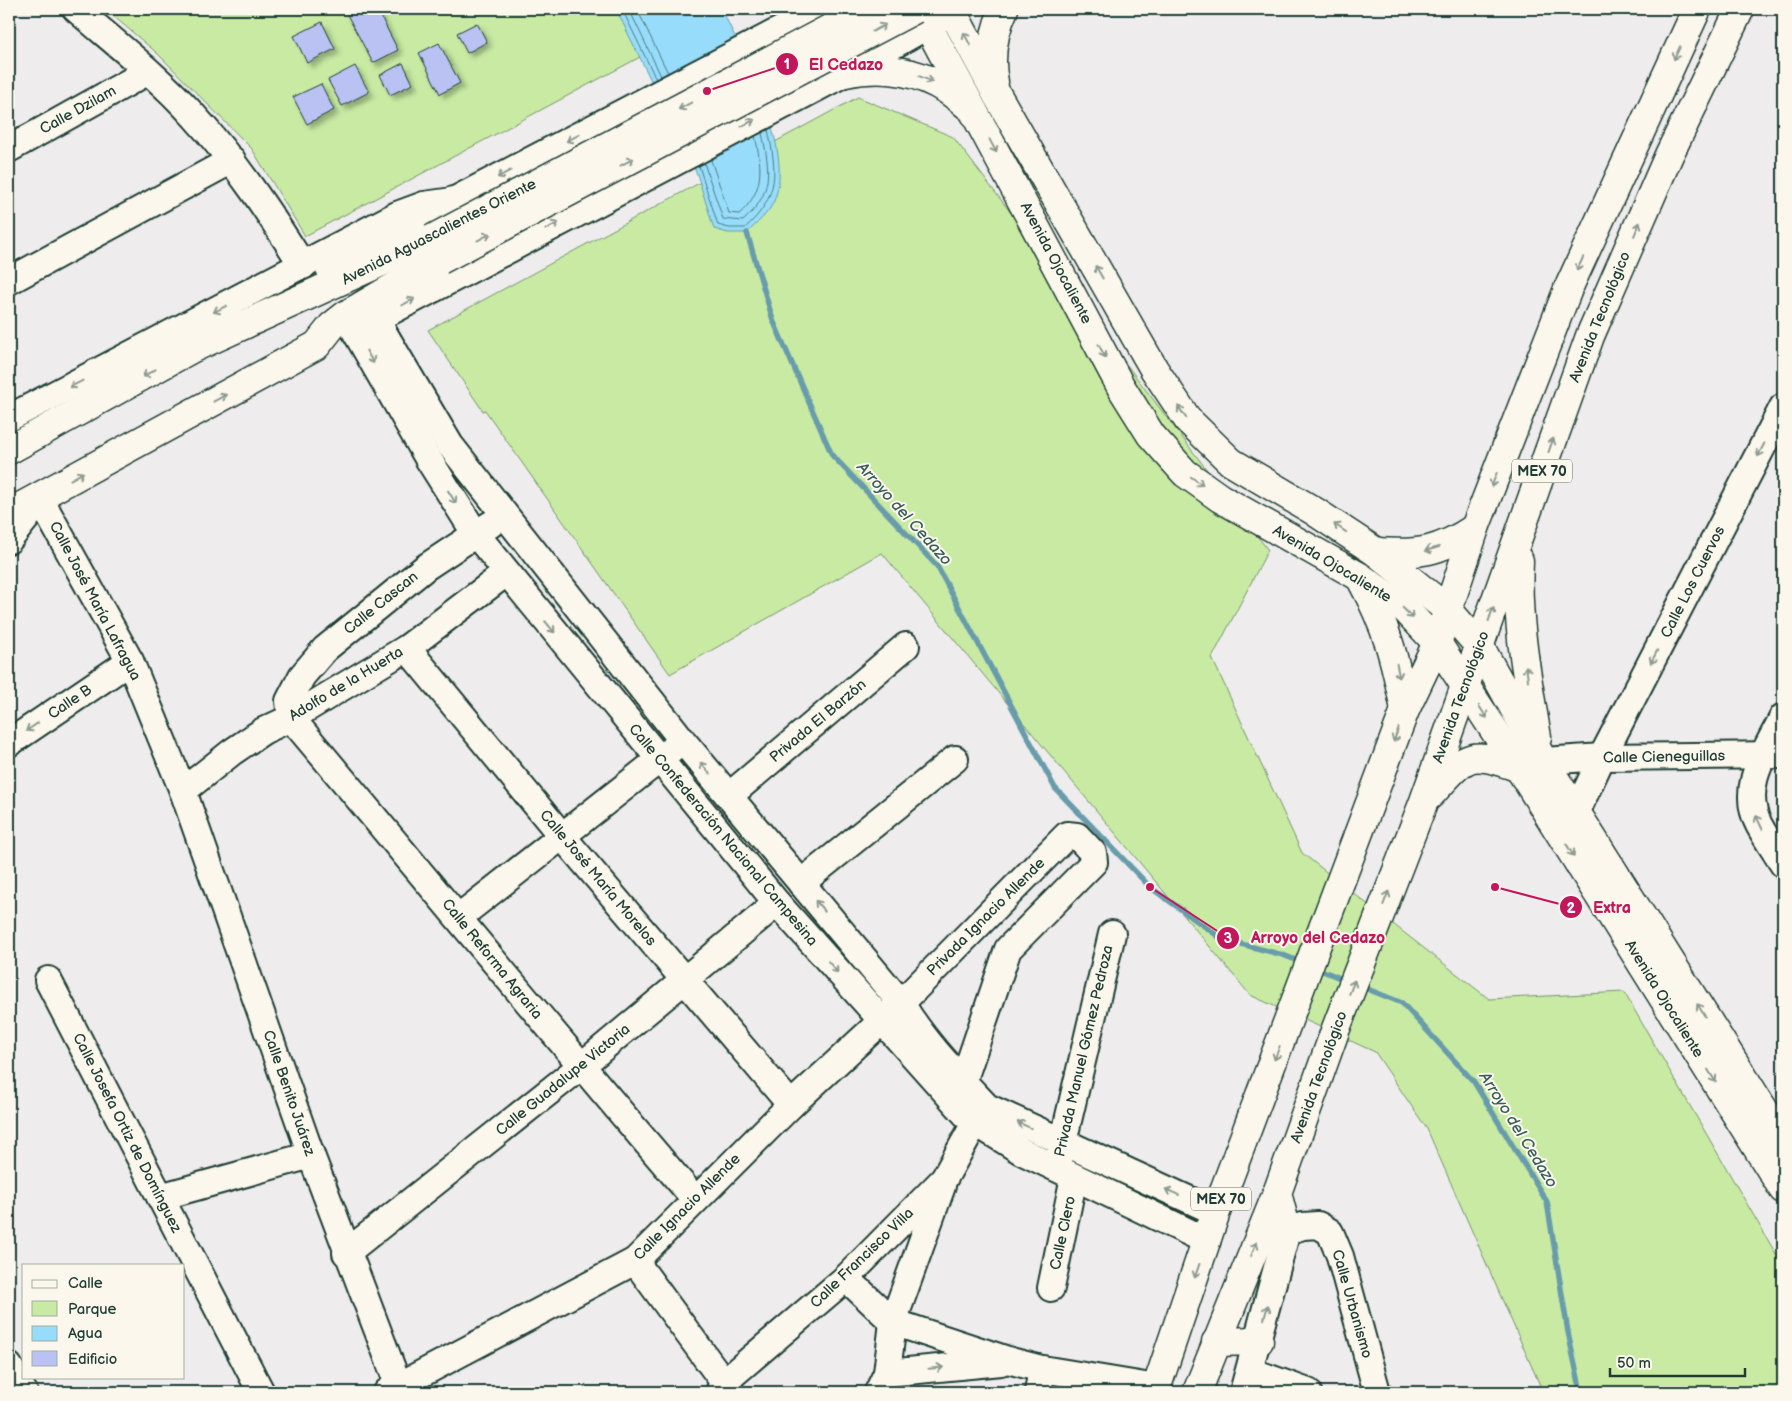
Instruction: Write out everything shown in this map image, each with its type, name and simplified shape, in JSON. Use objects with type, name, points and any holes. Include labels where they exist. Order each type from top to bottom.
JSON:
[{"type":"main road","name":"Avenida Aguascalientes Oriente","points":[[9,513],[317,345],[332,326],[360,317],[436,249],[867,9]]},
{"type":"main road","points":[[997,96],[991,67],[991,52],[997,24],[1004,9]]},
{"type":"main road","name":"MEX 70","points":[[1156,1390],[1216,1212],[1322,938],[1406,710],[1437,643],[1475,528],[1568,290],[1697,9]]},
{"type":"main road","name":"Avenida Tecnológico","points":[[1197,1392],[1277,1193],[1335,1031],[1424,801],[1590,336],[1669,155],[1740,9]]},
{"type":"main road","name":"Avenida Ojocaliente","points":[[954,10],[997,96],[1154,369],[1188,420],[1231,462],[1376,552],[1448,610],[1480,647],[1534,761],[1783,1189]]},
{"type":"main road","name":"Avenida Aguascalientes Oriente","points":[[9,450],[191,349],[436,249],[920,14]]},
{"type":"main road","name":"Avenida Ojocaliente","points":[[920,14],[978,118],[1121,387],[1151,435],[1185,473],[1220,498],[1360,577],[1405,609],[1437,643],[1465,684],[1534,761],[1576,813],[1783,1140]]},
{"type":"main road","points":[[836,77],[879,68],[913,74],[949,90],[978,118]]},
{"type":"main road","points":[[191,349],[256,308],[453,201]]},
{"type":"main road","points":[[1424,801],[1461,762],[1474,757],[1534,761],[1517,595],[1522,527]]},
{"type":"main road","points":[[1376,552],[1409,554],[1429,550],[1453,543],[1475,528]]},
{"type":"main road","points":[[1360,577],[1389,637],[1406,710]]},
{"type":"main road","points":[[1277,1193],[1287,1231]]},
{"type":"main road","points":[[1216,1342],[1258,1342]]},
{"type":"street","points":[[76,9],[193,114],[232,160],[303,266]]},
{"type":"street","name":"Avenida Aguascalientes Oriente","points":[[360,317],[674,162],[836,77],[920,14],[954,10]]},
{"type":"street","points":[[810,14],[832,24],[842,36],[845,44],[844,62],[836,77]]},
{"type":"street","name":"Avenida Aguascalientes Oriente","points":[[9,418],[410,209],[453,201],[810,14]]},
{"type":"street","name":"Calle Dzilam","points":[[9,149],[147,72]]},
{"type":"street","points":[[9,280],[232,160]]},
{"type":"street","name":"Calle Confederación Nacional Campesina","points":[[360,317],[450,445],[682,741],[901,1003],[916,1028],[963,1082],[981,1115],[1063,1143],[1216,1212]]},
{"type":"street","name":"Calle Confederación Nacional Campesina","points":[[360,317],[429,460],[474,533],[777,903],[880,1021],[981,1115],[1065,1173],[1207,1241]]},
{"type":"street","name":"Calle Los Cuervos","points":[[1576,813],[1602,757],[1783,407]]},
{"type":"street","points":[[9,540],[32,511],[37,498]]},
{"type":"street","name":"Calle José María Lafragua","points":[[37,498],[130,661],[183,791]]},
{"type":"street","name":"Calle Cascan","points":[[291,718],[289,701],[302,676],[324,649],[426,567],[474,533],[506,516]]},
{"type":"street","name":"Adolfo de la Huerta","points":[[183,791],[232,752],[263,731],[291,718],[407,648],[506,573]]},
{"type":"street","name":"Privada El Barzón","points":[[729,796],[906,646]]},
{"type":"street","name":"Calle José María Morelos","points":[[407,648],[561,835],[791,1105]]},
{"type":"street","name":"Calle B","points":[[9,743],[130,661]]},
{"type":"street","points":[[1783,717],[1774,755],[1751,784],[1752,805],[1758,824],[1783,864]]},
{"type":"street","name":"Calle Reforma Agraria","points":[[291,718],[459,917],[580,1067],[694,1200]]},
{"type":"street","points":[[459,917],[682,741]]},
{"type":"street","name":"Calle Cieneguillas","points":[[1534,761],[1602,757],[1774,755]]},
{"type":"street","points":[[801,883],[955,759]]},
{"type":"street","name":"Calle Benito Juárez","points":[[183,791],[310,1155],[395,1390]]},
{"type":"street","name":"Privada Ignacio Allende","points":[[901,1003],[1068,835],[1073,834],[1077,836],[1093,853],[1094,862],[1008,949],[963,1082]]},
{"type":"street","name":"Calle Guadalupe Victoria","points":[[346,1253],[580,1067],[777,903]]},
{"type":"street","name":"Privada Manuel Gómez Pedroza","points":[[1065,1173],[1063,1143],[1112,934]]},
{"type":"street","name":"Calle Josefa Ortiz de Domínguez","points":[[48,980],[261,1392]]},
{"type":"street","name":"Calle Ignacio Allende","points":[[395,1390],[635,1261],[791,1105],[901,1003]]},
{"type":"street","name":"Calle Francisco Villa","points":[[724,1389],[846,1278],[944,1179],[981,1115]]},
{"type":"street","points":[[160,1197],[310,1155]]},
{"type":"street","name":"Calle Clero","points":[[1051,1288],[1065,1173]]},
{"type":"street","points":[[944,1179],[893,1322],[882,1383],[1011,1362]]},
{"type":"street","name":"Calle Urbanismo","points":[[1287,1231],[1303,1226],[1318,1225],[1330,1232],[1340,1256],[1376,1392]]},
{"type":"street","points":[[1287,1231],[1247,1382],[1308,1392]]},
{"type":"street","points":[[635,1261],[724,1389]]},
{"type":"street","points":[[846,1278],[893,1322],[1011,1362],[1040,1381],[1156,1390]]},
{"type":"street","points":[[9,1366],[24,1392]]},
{"type":"green space","points":[[105,9],[730,9],[305,236],[252,149],[157,53]]},
{"type":"green space","points":[[858,97],[953,137],[1268,550],[1212,658],[1302,853],[1489,999],[1624,992],[1783,1266],[1783,1392],[1543,1392],[1427,1129],[1375,1052],[1250,995],[882,553],[670,674],[485,410],[483,411],[428,330]]},
{"type":"water","points":[[616,9],[722,9],[764,104],[773,130],[778,156],[779,180],[774,201],[766,214],[747,233],[728,233],[714,229],[697,174]]},
{"type":"building","points":[[344,9],[377,9],[398,50],[373,63]]},
{"type":"building","points":[[322,22],[335,49],[307,63],[294,36]]},
{"type":"building","points":[[477,23],[487,42],[467,53],[457,33]]},
{"type":"building","points":[[439,43],[460,83],[440,94],[419,53]]},
{"type":"building","points":[[403,63],[413,84],[390,95],[380,75]]},
{"type":"building","points":[[355,66],[369,92],[342,106],[328,80]]},
{"type":"building","points":[[321,84],[334,110],[307,124],[293,97]]},
{"type":"waterway","name":"Arroyo del Cedazo","points":[[747,233],[773,320],[832,455],[937,566],[1055,788],[1150,887],[1222,939],[1283,955],[1303,963]]},
{"type":"waterway","name":"Arroyo del Cedazo","points":[[1316,968],[1347,981]]},
{"type":"waterway","name":"Arroyo del Cedazo","points":[[1360,986],[1402,1003],[1474,1082],[1547,1202],[1568,1332],[1581,1392]]},
{"type":"place","name":"El Cedazo","points":[[707,91]]},
{"type":"place","name":"Arroyo del Cedazo","points":[[1150,887]]},
{"type":"place","name":"Extra","points":[[1495,887]]}]
